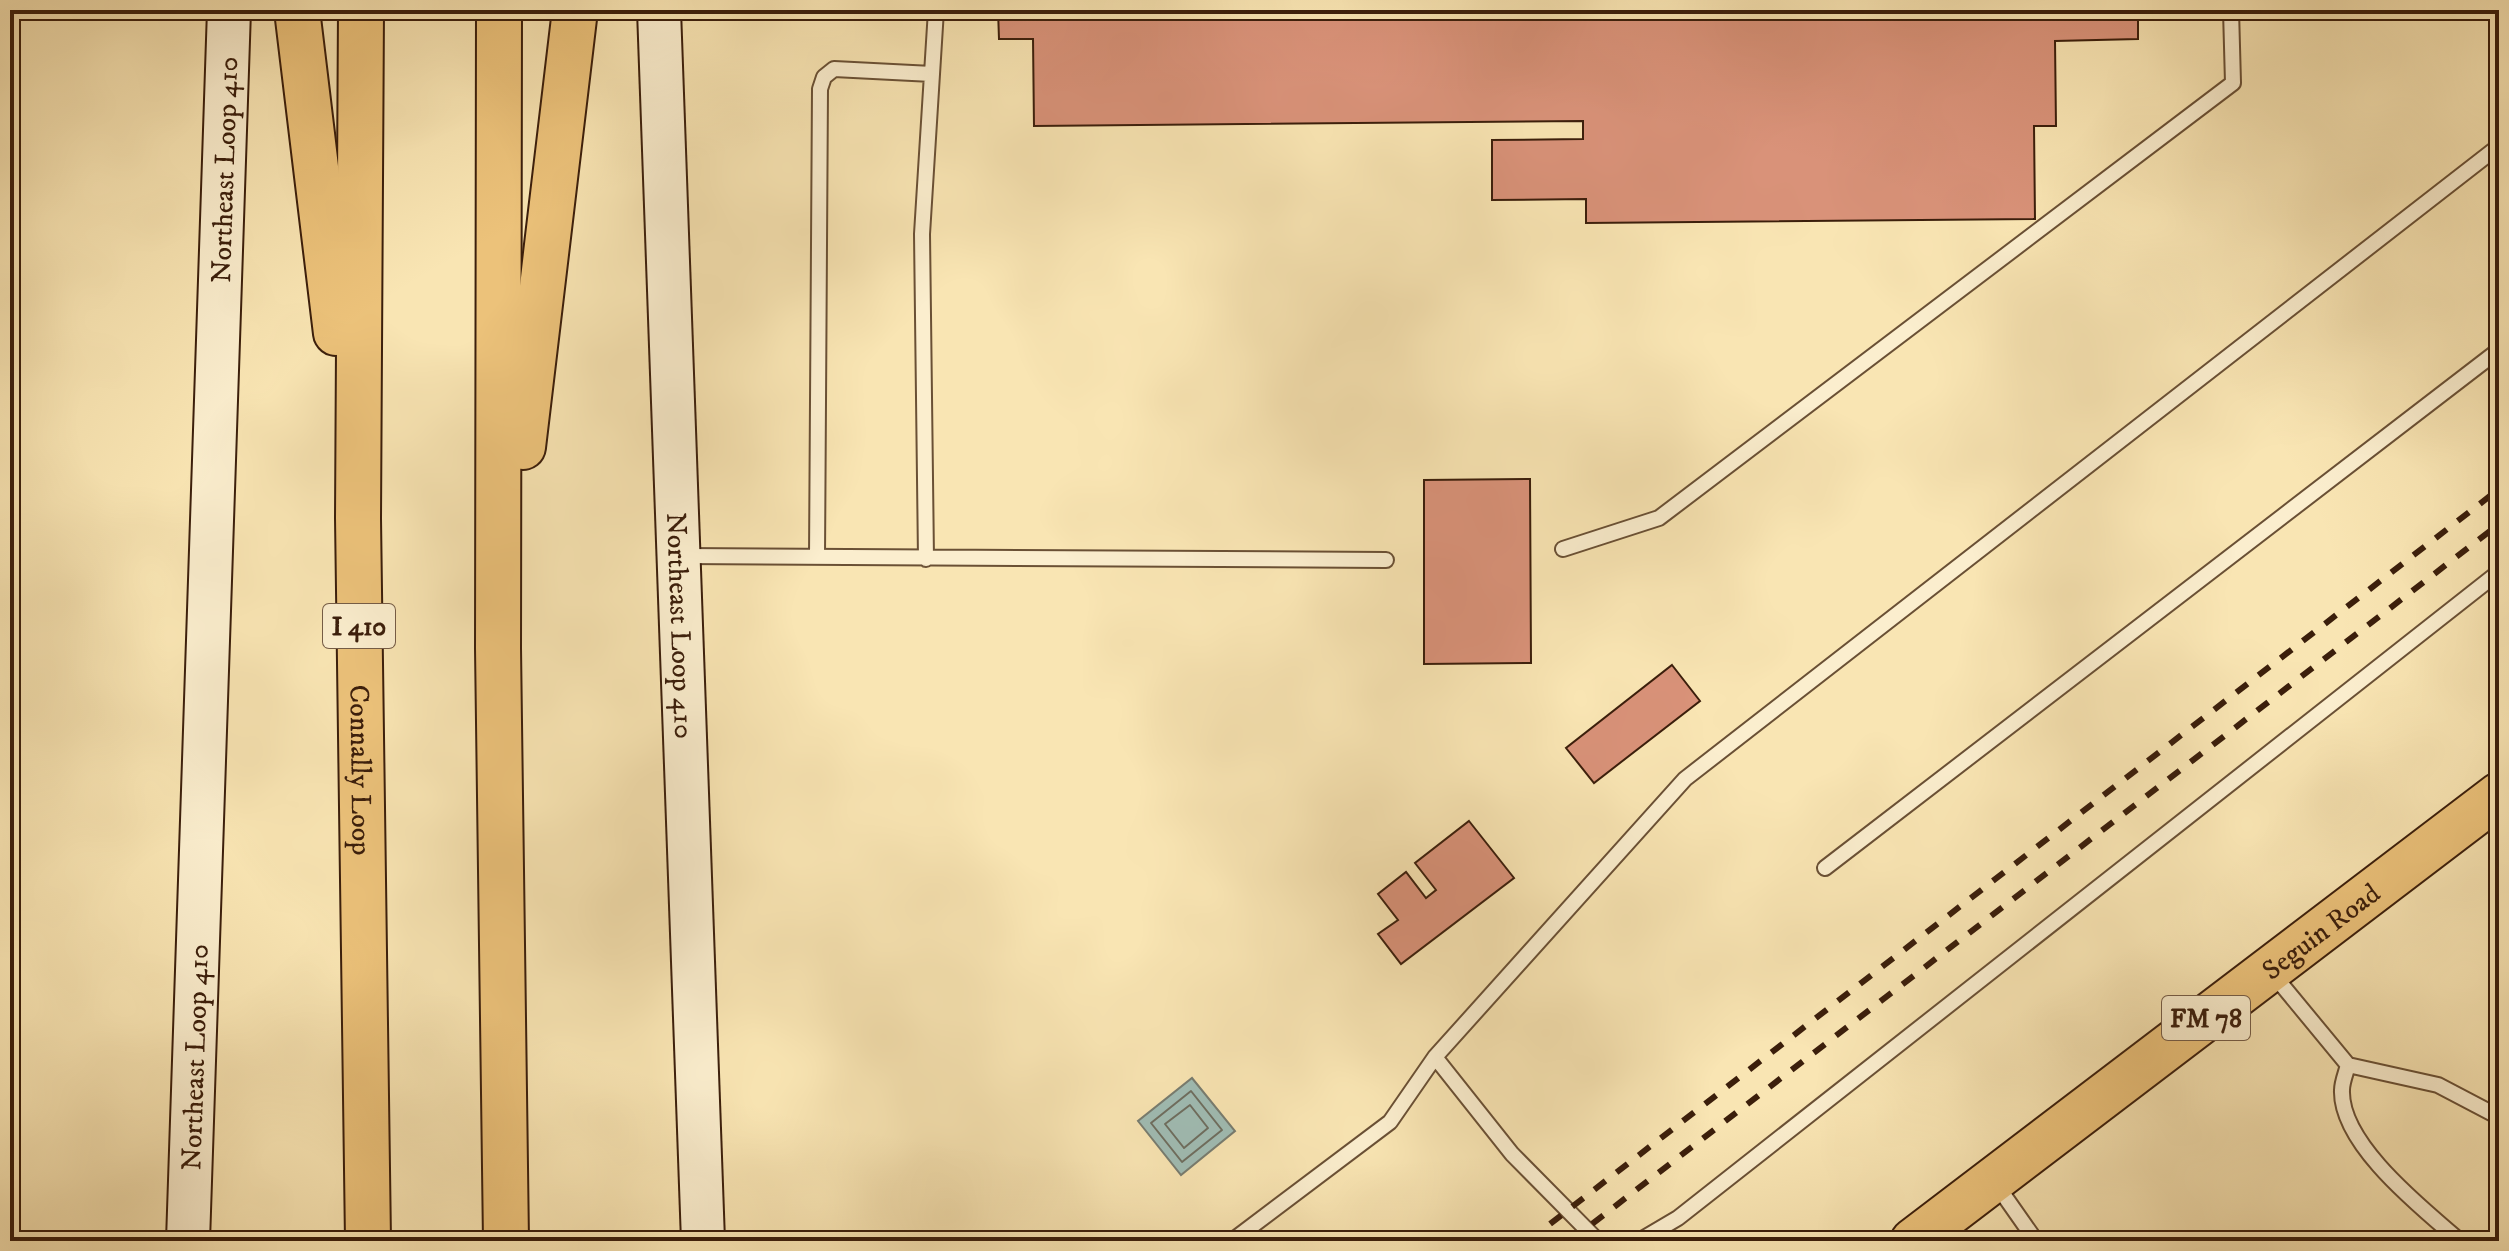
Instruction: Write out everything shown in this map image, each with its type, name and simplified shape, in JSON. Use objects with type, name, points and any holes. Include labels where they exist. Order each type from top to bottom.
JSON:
[{"type":"main road","points":[[297,10],[358,518]]},
{"type":"main road","name":"Connally Loop","points":[[361,10],[358,518],[368,1241]]},
{"type":"main road","points":[[499,10],[498,648],[506,1241]]},
{"type":"main road","points":[[498,648],[575,10]]},
{"type":"main road","name":"Seguin Road","points":[[1913,1241],[2499,795]]},
{"type":"street","name":"Northeast Loop 410","points":[[188,1241],[229,10]]},
{"type":"street","name":"Northeast Loop 410","points":[[659,10],[703,1241]]},
{"type":"lane","points":[[926,559],[922,234],[936,10]]},
{"type":"lane","points":[[1563,549],[1659,518],[2233,83],[2231,10]]},
{"type":"lane","points":[[817,557],[820,89],[824,77],[834,69],[932,74]]},
{"type":"lane","points":[[1232,1241],[1390,1122],[1435,1057],[1685,779],[2499,146]]},
{"type":"lane","points":[[1825,868],[2499,350]]},
{"type":"lane","points":[[679,556],[1386,560]]},
{"type":"lane","points":[[1639,1241],[1678,1218],[2499,572]]},
{"type":"lane","points":[[2269,970],[2348,1065],[2438,1085],[2498,1114]]},
{"type":"lane","points":[[1435,1057],[1512,1154],[1598,1241]]},
{"type":"lane","points":[[2348,1065],[2342,1091],[2349,1124],[2386,1175],[2460,1241]]},
{"type":"lane","points":[[1993,1180],[2036,1241]]},
{"type":"water","points":[[1192,1078],[1235,1131],[1181,1175],[1138,1121]]},
{"type":"building","points":[[998,10],[2138,10],[2138,39],[2055,41],[2056,126],[2034,126],[2035,219],[1586,223],[1586,199],[1492,200],[1492,140],[1583,139],[1583,121],[1034,126],[1033,39],[999,39]]},
{"type":"building","points":[[1530,479],[1531,663],[1424,664],[1424,480]]},
{"type":"building","points":[[1672,665],[1700,701],[1594,783],[1566,748]]},
{"type":"building","points":[[1469,821],[1514,878],[1401,964],[1378,934],[1398,920],[1378,894],[1406,872],[1426,898],[1436,890],[1415,863]]},
{"type":"railway","points":[[1528,1241],[2499,489]]},
{"type":"railway","points":[[1570,1241],[2499,524]]}]
